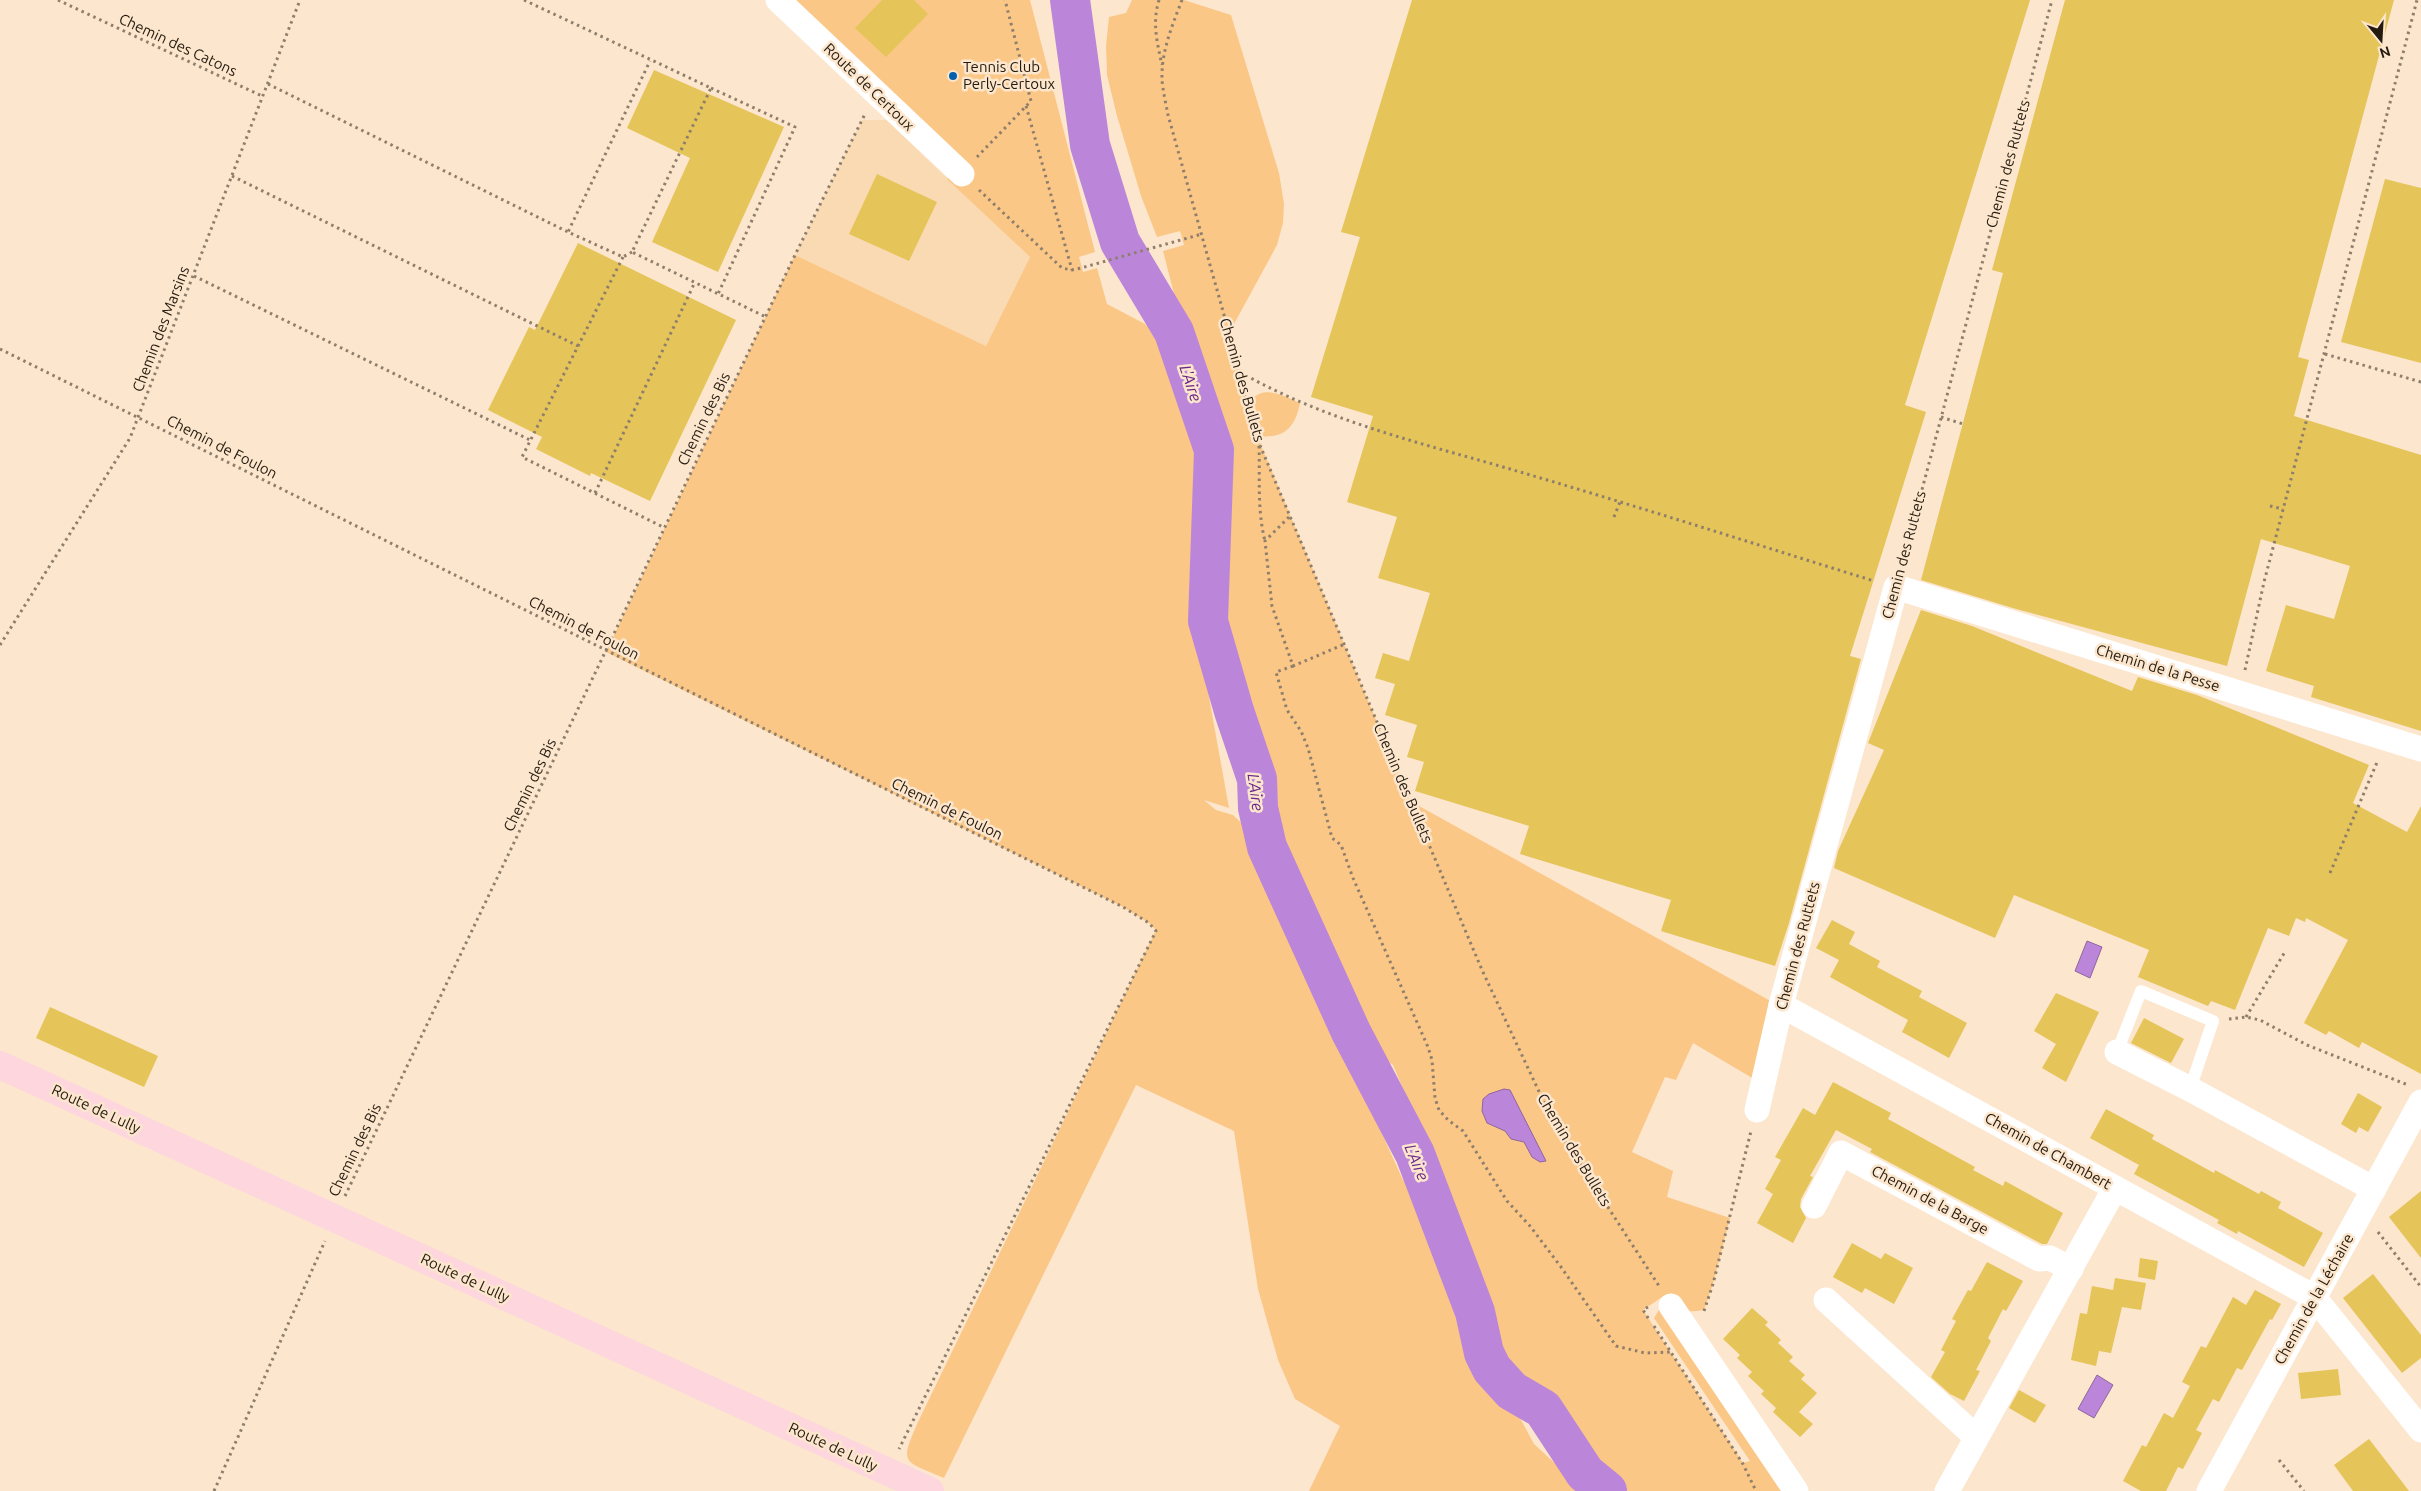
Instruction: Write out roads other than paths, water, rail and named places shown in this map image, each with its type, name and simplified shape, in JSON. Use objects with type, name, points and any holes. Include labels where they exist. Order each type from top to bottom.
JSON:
[{"type":"main road","name":"Route de Lully","points":[[0,1065],[930,1491]]},
{"type":"street","name":"Route de Certoux","points":[[778,0],[962,174]]},
{"type":"street","name":"Chemin de la Pesse","points":[[1896,587],[2421,748]]},
{"type":"street","name":"Chemin des Ruttets","points":[[1757,1110],[1781,1005],[1896,587]]},
{"type":"street","name":"Chemin de Chambert","points":[[1781,1005],[2314,1297]]},
{"type":"street","points":[[2117,1052],[2374,1188]]},
{"type":"street","name":"Chemin de la Léchaire","points":[[2209,1491],[2362,1212],[2419,1101]]},
{"type":"street","name":"Chemin de la Barge","points":[[1814,1206],[1842,1153],[2039,1259],[2050,1258],[2071,1269]]},
{"type":"street","points":[[1947,1491],[2116,1188]]},
{"type":"street","points":[[2314,1297],[2421,1430]]},
{"type":"street","points":[[1668,1300],[1796,1491]]},
{"type":"street","points":[[1826,1300],[1976,1437]]},
{"type":"lane","points":[[2117,1052],[2141,991],[2213,1021],[2190,1089]]},
{"type":"waterway","name":"L'Aire","points":[[1070,0],[1090,145],[1120,242],[1174,332],[1214,450],[1208,621],[1234,711],[1257,779],[1258,808],[1267,847],[1351,1032],[1415,1154],[1475,1312],[1484,1353],[1492,1369],[1512,1391],[1543,1409],[1585,1473],[1607,1491]]},
{"type":"place","name":"Tennis Club Perly-Certoux","points":[[953,76]]}]
